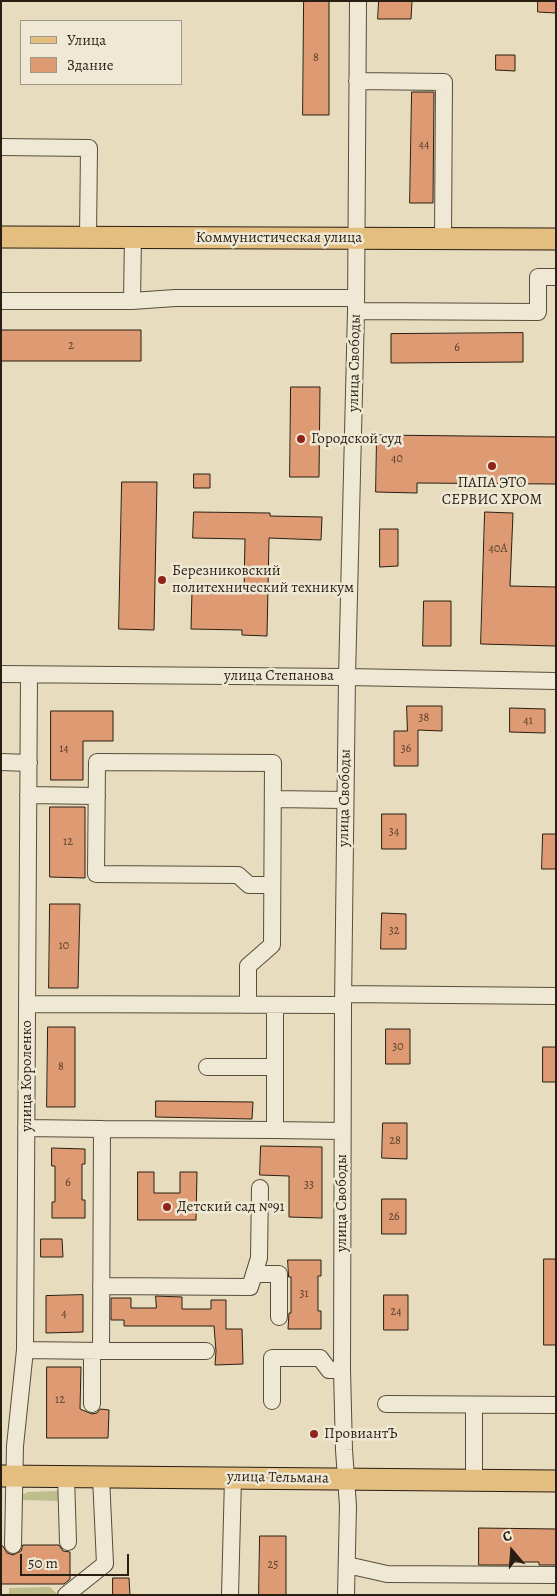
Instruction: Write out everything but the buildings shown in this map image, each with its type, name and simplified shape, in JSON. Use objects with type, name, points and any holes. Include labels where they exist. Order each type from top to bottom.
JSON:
[{"type":"main road","name":"Коммунистическая улица","points":[[1,237],[556,239]]},
{"type":"main road","name":"улица Тельмана","points":[[8,1476],[556,1481]]},
{"type":"street","name":"улица Свободы","points":[[346,1595],[348,1506],[342,1370],[342,1131],[347,676],[356,305],[358,1]]},
{"type":"street","points":[[357,81],[444,82],[443,238]]},
{"type":"street","points":[[1,147],[89,148],[88,237]]},
{"type":"street","points":[[132,301],[133,238]]},
{"type":"street","points":[[1,301],[132,301],[175,298],[538,312],[538,277],[556,277]]},
{"type":"street","name":"улица Степанова","points":[[1,674],[347,676],[556,681]]},
{"type":"street","name":"улица Короленко","points":[[13,1546],[13,1504],[8,1476],[15,1446],[25,1350],[29,675]]},
{"type":"street","points":[[1,762],[28,763]]},
{"type":"street","points":[[248,1005],[248,966],[272,945],[273,763],[97,762],[96,874],[238,874],[249,885],[272,885]]},
{"type":"street","points":[[28,795],[97,796]]},
{"type":"street","points":[[273,799],[345,800]]},
{"type":"street","points":[[27,1004],[276,1005],[343,1000],[556,996]]},
{"type":"street","points":[[275,1130],[276,1005]]},
{"type":"street","points":[[207,1067],[275,1067]]},
{"type":"street","points":[[26,1128],[342,1131]]},
{"type":"street","points":[[92,1404],[101,1286],[102,1128]]},
{"type":"street","points":[[101,1286],[250,1287],[259,1258],[260,1188]]},
{"type":"street","points":[[254,1274],[279,1274],[279,1317]]},
{"type":"street","points":[[25,1350],[206,1351]]},
{"type":"street","points":[[272,1401],[272,1358],[320,1358],[329,1370],[342,1370]]},
{"type":"street","points":[[386,1404],[556,1405]]},
{"type":"street","points":[[474,1404],[474,1480]]},
{"type":"street","points":[[66,1476],[68,1542]]},
{"type":"street","points":[[66,1595],[105,1564],[101,1477]]},
{"type":"street","points":[[230,1595],[233,1478]]},
{"type":"street","points":[[347,1566],[386,1574],[556,1574]]},
{"type":"green space","points":[[59,1491],[62,1501],[21,1500],[22,1495],[28,1492]]},
{"type":"green space","points":[[50,1587],[58,1595],[9,1595],[9,1588]]},
{"type":"place","name":"Городской суд","points":[[301,439]]},
{"type":"place","name":"ПАПА ЭТО СЕРВИС ХРОМ","points":[[492,466]]},
{"type":"place","name":"Березниковский политехнический техникум","points":[[162,580]]},
{"type":"place","name":"Детский сад №91","points":[[167,1207]]},
{"type":"place","name":"ПровиантЪ","points":[[314,1434]]}]
